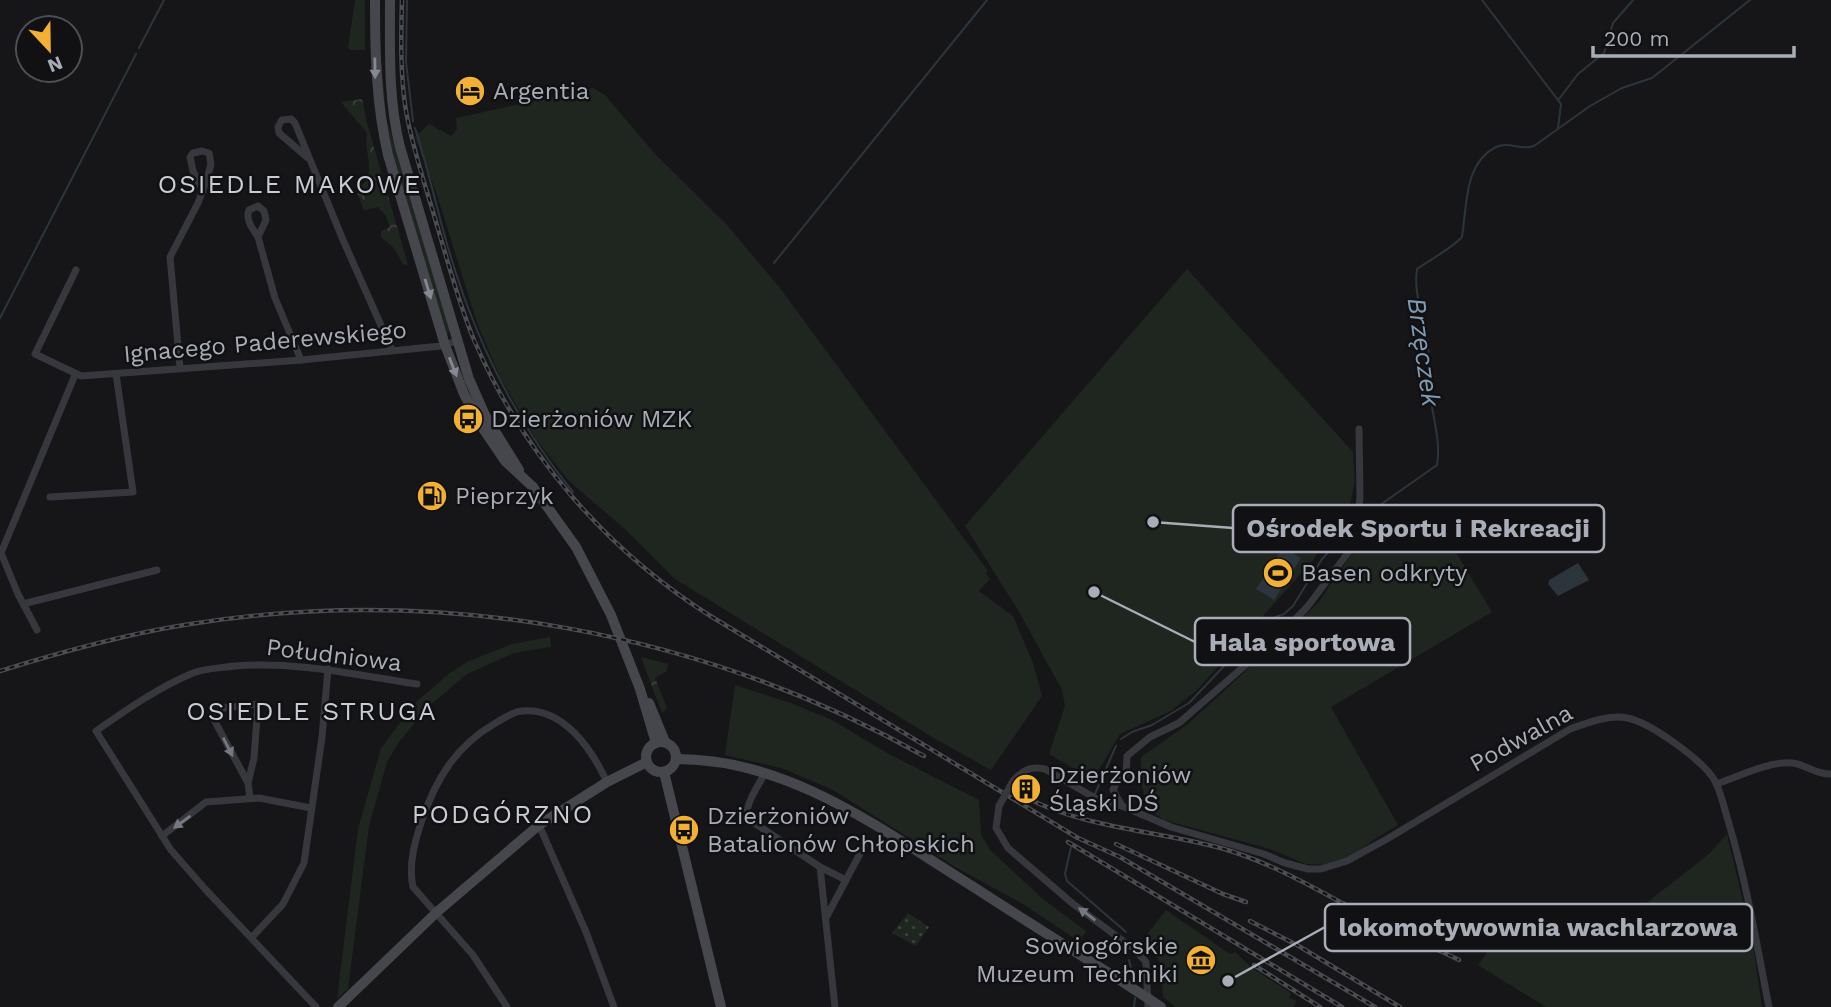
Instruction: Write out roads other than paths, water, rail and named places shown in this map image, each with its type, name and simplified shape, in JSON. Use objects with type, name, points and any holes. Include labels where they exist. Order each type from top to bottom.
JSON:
[{"type":"main road","points":[[375,0],[375,80],[380,120],[445,345],[475,415],[505,461],[521,473]]},
{"type":"main road","points":[[390,0],[393,119],[457,341],[480,406],[521,473],[549,505],[576,547],[606,604],[640,689],[652,708],[660,743]]},
{"type":"main road","points":[[660,743],[674,749],[677,760],[672,768],[664,772],[656,771],[647,762],[647,753],[660,743]]},
{"type":"main road","points":[[677,760],[715,762],[765,773],[802,785],[847,808],[1148,1003],[1161,1007]]},
{"type":"main road","points":[[343,1005],[437,912],[539,825],[607,782],[647,762]]},
{"type":"main road","points":[[664,772],[722,1007]]},
{"type":"street","points":[[308,158],[279,133],[278,126],[282,120],[290,119],[295,123],[392,351]]},
{"type":"street","points":[[180,368],[170,257],[202,191],[211,164],[209,153],[202,151],[193,153],[190,157],[202,191]]},
{"type":"street","points":[[258,237],[275,298],[301,360]]},
{"type":"street","points":[[37,630],[1,553],[75,374],[35,354],[76,270]]},
{"type":"street","name":"Ignacego Paderewskiego","points":[[75,374],[116,374],[301,360],[445,345],[457,341]]},
{"type":"street","points":[[50,496],[133,492],[116,374]]},
{"type":"street","points":[[1122,806],[1115,798],[1113,790],[1118,779],[1126,774],[1127,756],[1150,737],[1179,723],[1281,634],[1308,606],[1356,542],[1360,496],[1359,429]]},
{"type":"street","points":[[23,604],[157,570]]},
{"type":"street","name":"Południowa","points":[[162,836],[96,731],[165,688],[209,668],[263,664],[328,669],[417,684]]},
{"type":"street","points":[[252,937],[283,904],[304,863],[322,737],[328,669]]},
{"type":"street","points":[[248,783],[254,758],[258,704],[215,709],[212,716],[248,783],[250,798]]},
{"type":"street","points":[[507,1007],[473,954],[413,887],[413,849],[438,779],[473,737],[520,711],[544,713],[572,731],[584,743],[607,782]]},
{"type":"street","name":"Podwalna","points":[[1148,1003],[1146,962],[1135,950],[1059,893],[1008,848],[996,828],[999,806],[1013,781],[1026,769],[1041,768],[1102,802],[1122,806],[1171,827],[1264,854],[1285,863],[1308,869],[1321,869],[1347,861],[1570,729],[1591,721],[1626,717],[1641,723],[1704,767],[1716,783],[1747,891],[1769,1007]]},
{"type":"street","points":[[1716,783],[1788,762],[1824,775],[1831,774]]},
{"type":"street","points":[[765,773],[748,806],[747,818],[820,867],[846,880]]},
{"type":"street","points":[[311,808],[259,798],[206,802],[162,836],[206,890],[316,1007]]},
{"type":"street","points":[[539,825],[578,911],[614,1007]]},
{"type":"street","points":[[827,916],[864,846]]},
{"type":"street","points":[[820,867],[835,1007]]},
{"type":"waterway","points":[[139,48],[164,0]]},
{"type":"waterway","points":[[407,0],[406,62],[413,121]]},
{"type":"waterway","points":[[774,263],[987,0]]},
{"type":"waterway","points":[[1482,0],[1561,104],[1558,128]]},
{"type":"waterway","points":[[1559,99],[1578,74],[1604,53],[1613,23],[1633,0]]},
{"type":"waterway","name":"Brzęczek","points":[[1363,517],[1437,465],[1438,447],[1430,394],[1427,335],[1418,298],[1417,269],[1462,237],[1469,186],[1478,163],[1486,154],[1501,145],[1534,146],[1590,106],[1622,88],[1652,78],[1750,0]]},
{"type":"waterway","points":[[0,318],[136,54]]},
{"type":"waterway","points":[[415,128],[459,284],[484,347],[515,408],[573,492]]},
{"type":"waterway","name":"Brzęczek","points":[[1121,739],[1152,725],[1189,703],[1249,637],[1268,620],[1284,614],[1293,606],[1322,559],[1352,527]]},
{"type":"waterway","name":"Brzęczek","points":[[1094,796],[1116,746]]},
{"type":"waterway","name":"Brzęczek","points":[[1086,813],[1092,801]]},
{"type":"waterway","name":"Brzęczek","points":[[1071,847],[1065,874],[1067,881],[1126,932]]},
{"type":"waterway","name":"Brzęczek","points":[[1129,960],[1133,976]]},
{"type":"waterway","name":"Brzęczek","points":[[1134,1007],[1135,998]]},
{"type":"railway","points":[[402,0],[402,69],[409,126],[450,271],[474,340],[517,422],[543,460],[603,530],[637,562],[712,617],[1078,838],[1120,857],[1375,1007]]},
{"type":"railway","points":[[0,671],[138,634],[184,625],[280,613],[375,610],[471,615],[565,628],[658,649],[750,677],[838,713],[924,756]]},
{"type":"railway","points":[[1029,799],[1076,817],[1200,843],[1243,855],[1459,960]]},
{"type":"railway","points":[[1068,842],[1342,1007]]},
{"type":"railway","points":[[1116,844],[1246,902]]},
{"type":"railway","points":[[1250,921],[1297,945],[1400,1007]]},
{"type":"railway","points":[[1254,965],[1320,1007]]},
{"type":"place","name":"Argentia","points":[[470,91]]},
{"type":"place","name":"Dzierżoniów MZK","points":[[468,419]]},
{"type":"place","name":"Pieprzyk","points":[[432,496]]},
{"type":"place","name":"Ośrodek Sportu i Rekreacji","points":[[1153,522]]},
{"type":"place","name":"Basen odkryty","points":[[1278,573]]},
{"type":"place","name":"Hala sportowa","points":[[1094,592]]},
{"type":"place","name":"Dzierżoniów Śląski DŚ","points":[[1026,789]]},
{"type":"place","name":"Dzierżoniów Batalionów Chłopskich","points":[[684,830]]},
{"type":"place","name":"Sowiogórskie Muzeum Techniki","points":[[1201,960]]},
{"type":"place","name":"lokomotywownia wachlarzowa","points":[[1228,981]]},
{"type":"district","name":"OSIEDLE MAKOWE","points":[[290,184]]},
{"type":"district","name":"OSIEDLE STRUGA","points":[[312,711]]},
{"type":"district","name":"PODGÓRZNO","points":[[503,814]]}]
